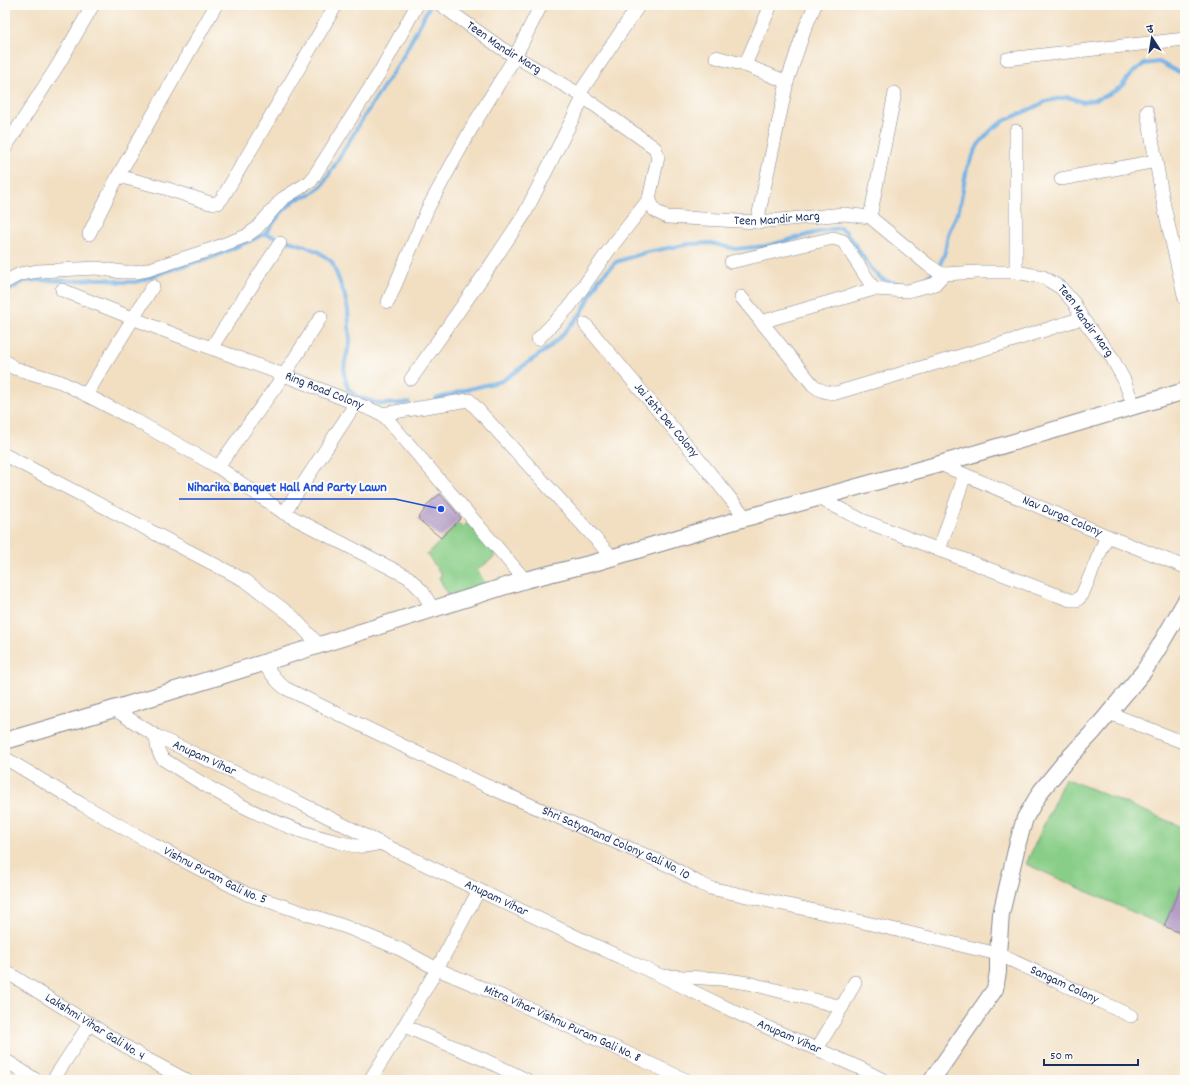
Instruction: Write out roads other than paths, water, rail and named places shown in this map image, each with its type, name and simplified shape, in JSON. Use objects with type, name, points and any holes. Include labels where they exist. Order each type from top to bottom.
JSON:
[{"type":"street","points":[[5,148],[58,65],[93,5]]},
{"type":"street","points":[[89,234],[118,176],[216,5]]},
{"type":"street","points":[[118,176],[168,189],[210,203],[218,203],[223,197],[336,5]]},
{"type":"street","points":[[5,282],[20,274],[39,271],[97,268],[122,272],[142,271],[209,250],[246,236],[257,228],[282,199],[311,181],[380,72],[417,5]]},
{"type":"street","name":"Teen Mandir Marg","points":[[441,5],[514,56],[581,96],[655,148],[658,157],[649,199],[655,211],[667,217],[757,222],[844,214],[870,217]]},
{"type":"street","points":[[388,302],[428,208],[470,130],[514,56],[541,5]]},
{"type":"street","points":[[411,379],[524,215],[581,96],[639,5]]},
{"type":"street","points":[[745,65],[771,5]]},
{"type":"street","points":[[757,222],[787,82],[804,31],[815,5]]},
{"type":"street","points":[[1007,59],[1185,39]]},
{"type":"street","points":[[716,57],[745,65],[787,82]]},
{"type":"street","points":[[761,322],[874,289],[907,291],[935,284],[942,273],[928,265],[870,217],[895,93]]},
{"type":"street","points":[[1147,112],[1164,206],[1185,299]]},
{"type":"street","points":[[1016,131],[1016,272]]},
{"type":"street","points":[[1061,179],[1156,161]]},
{"type":"street","points":[[538,339],[570,307],[609,250],[649,199]]},
{"type":"street","points":[[731,262],[833,238],[843,241],[874,289]]},
{"type":"street","points":[[211,348],[280,243]]},
{"type":"street","name":"Teen Mandir Marg","points":[[942,273],[1016,272],[1042,277],[1061,288],[1074,303],[1082,318],[1111,356],[1124,380],[1134,406]]},
{"type":"street","points":[[86,395],[153,286]]},
{"type":"street","name":"Ring Road Colony","points":[[62,290],[382,414],[525,580]]},
{"type":"street","points":[[741,297],[813,386],[827,393],[836,393],[1014,340],[1082,318]]},
{"type":"street","points":[[218,468],[284,375],[322,317]]},
{"type":"street","name":"Jai Isht Dev Colony","points":[[585,324],[692,451],[746,518]]},
{"type":"street","points":[[5,362],[14,368],[61,382],[136,420],[218,468],[284,513],[408,577],[422,591],[433,609]]},
{"type":"street","points":[[5,741],[263,663],[525,580],[613,558],[746,518],[940,464],[1185,391]]},
{"type":"street","points":[[382,414],[469,400],[613,558]]},
{"type":"street","points":[[284,513],[356,403]]},
{"type":"street","points":[[5,455],[246,581],[292,616],[319,645]]},
{"type":"street","name":"Nav Durga Colony","points":[[940,464],[1107,536],[1185,567]]},
{"type":"street","points":[[939,550],[965,475]]},
{"type":"street","points":[[819,498],[862,520],[1070,600],[1077,600],[1082,595],[1107,536]]},
{"type":"street","points":[[932,1080],[994,989],[998,972],[1001,914],[1025,818],[1041,791],[1064,763],[1094,732],[1144,671],[1185,602]]},
{"type":"street","name":"Shri Satyanand Colony Gali No. 10","points":[[263,663],[278,682],[285,688],[488,786],[670,866],[710,888],[829,914],[998,954]]},
{"type":"street","name":"Anupam Vihar","points":[[114,709],[156,736],[288,797],[380,843],[883,1080]]},
{"type":"street","points":[[1109,713],[1185,744]]},
{"type":"street","points":[[156,736],[157,749],[159,755],[163,759],[202,784],[277,822],[313,836],[359,846],[380,843]]},
{"type":"street","name":"Vishnu Puram Gali No. 5","points":[[5,758],[154,845],[247,894],[346,927],[400,949],[437,969]]},
{"type":"street","points":[[370,1080],[404,1026],[437,969],[479,890]]},
{"type":"street","name":"Sangam Colony","points":[[998,954],[1132,1016]]},
{"type":"street","name":"Mitra Vihar Vishnu Puram Gali No. 8","points":[[437,969],[686,1080]]},
{"type":"street","name":"Lakshmi Vihar Gali No. 4","points":[[5,971],[141,1056],[186,1080]]},
{"type":"street","points":[[661,976],[721,979],[748,983],[842,1007]]},
{"type":"street","points":[[817,1049],[842,1007],[854,982]]},
{"type":"street","points":[[53,1080],[90,1024]]},
{"type":"street","points":[[404,1026],[485,1060],[527,1080]]},
{"type":"street","points":[[5,1060],[36,1080]]},
{"type":"waterway","points":[[265,234],[282,212],[296,199],[310,195],[322,186],[402,58],[430,5]]},
{"type":"waterway","points":[[920,282],[939,267],[945,252],[948,234],[959,209],[967,168],[978,145],[992,129],[1004,121],[1047,101],[1068,97],[1083,102],[1107,95],[1121,87],[1132,73],[1144,64],[1159,62],[1185,74]]},
{"type":"waterway","points":[[436,399],[502,381],[550,347],[565,332],[582,312],[599,279],[616,262],[647,252],[690,244],[711,243],[735,249],[766,246],[826,230],[840,228],[846,232],[872,270],[882,279],[912,285]]},
{"type":"waterway","points":[[5,294],[24,281],[76,281],[108,279],[120,282],[136,282],[169,270],[216,256],[265,234],[305,246],[319,252],[332,262],[344,293],[348,310],[350,343],[345,361],[344,373],[348,389],[358,397],[380,404],[409,403]]},
{"type":"place","name":"Niharika Banquet Hall And Party Lawn","points":[[441,509]]}]
